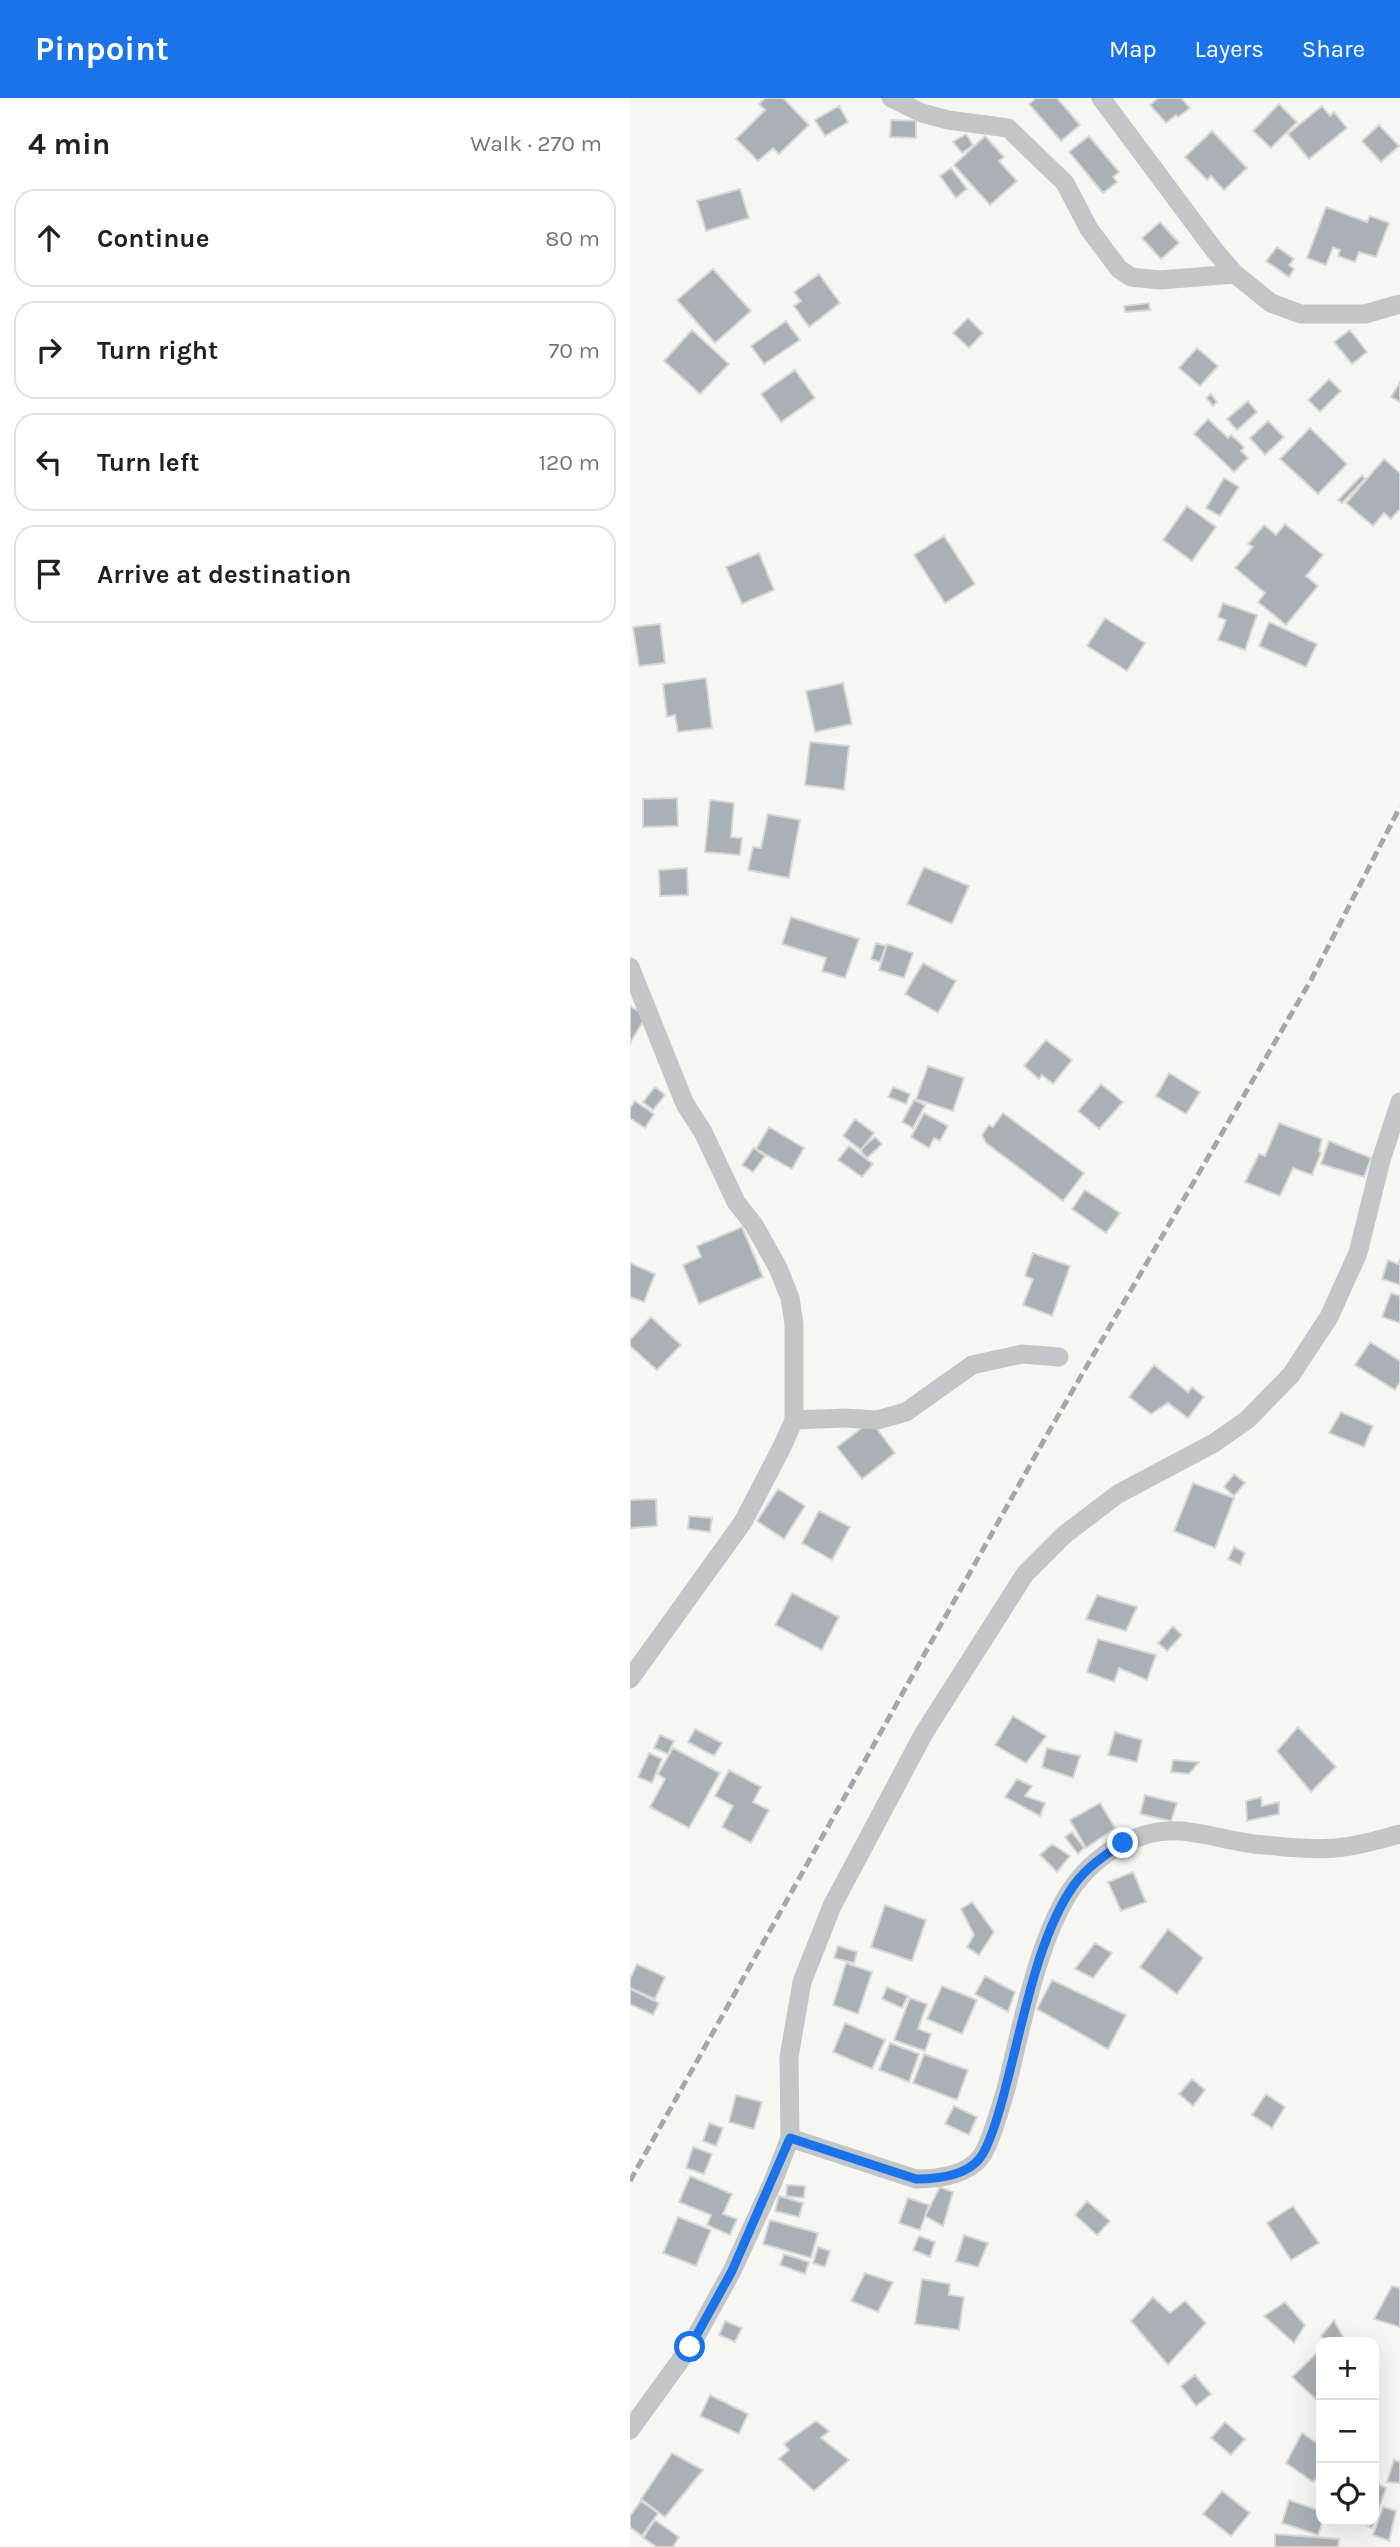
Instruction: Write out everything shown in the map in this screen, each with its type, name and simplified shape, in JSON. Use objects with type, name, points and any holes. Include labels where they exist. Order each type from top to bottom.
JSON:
[{"type":"street","points":[[891,98],[922,113],[948,120],[1008,128],[1065,183],[1089,229],[1119,269],[1131,277],[1160,280],[1235,274]]},
{"type":"street","points":[[1101,98],[1215,251],[1235,274],[1271,303],[1301,314],[1365,314],[1400,304]]},
{"type":"street","points":[[630,967],[685,1104],[704,1132],[736,1202],[754,1225],[778,1268],[790,1298],[794,1324],[794,1420],[743,1522],[630,1679]]},
{"type":"street","points":[[630,2430],[690,2347],[732,2271],[790,2138],[789,2057],[802,1982],[832,1906],[924,1733],[1026,1574],[1064,1535],[1118,1494],[1225,1436],[1267,1401],[1291,1374],[1329,1317],[1358,1253],[1381,1160],[1400,1102]]},
{"type":"street","points":[[794,1420],[877,1420],[906,1412],[972,1365],[1022,1354],[1059,1357]]},
{"type":"street","points":[[790,2138],[916,2179],[937,2179],[959,2172],[980,2158],[998,2118],[1038,1968],[1058,1911],[1088,1869],[1123,1843],[1165,1830],[1261,1845],[1340,1848],[1400,1834]]},
{"type":"building","points":[[765,98],[783,98],[809,125],[779,154],[773,148],[758,161],[736,139],[765,110],[759,104]]},
{"type":"building","points":[[1036,98],[1057,98],[1080,125],[1061,141],[1029,104]]},
{"type":"building","points":[[1158,98],[1181,98],[1190,108],[1166,123],[1150,105]]},
{"type":"building","points":[[1279,104],[1297,122],[1271,148],[1253,131]]},
{"type":"building","points":[[839,106],[848,122],[825,136],[815,120]]},
{"type":"building","points":[[1322,106],[1330,116],[1334,112],[1347,128],[1309,159],[1288,134]]},
{"type":"building","points":[[891,120],[916,121],[916,138],[890,137]]},
{"type":"building","points":[[1379,125],[1399,146],[1381,162],[1362,141]]},
{"type":"building","points":[[1212,131],[1247,168],[1224,190],[1211,176],[1207,180],[1185,157]]},
{"type":"building","points":[[966,134],[973,145],[962,153],[953,142]]},
{"type":"building","points":[[985,136],[1004,157],[999,161],[1017,181],[990,205],[954,165]]},
{"type":"building","points":[[1089,136],[1119,172],[1113,177],[1117,182],[1103,193],[1069,152]]},
{"type":"building","points":[[951,168],[967,189],[956,198],[940,176]]},
{"type":"building","points":[[740,189],[749,218],[706,231],[697,201]]},
{"type":"building","points":[[1326,207],[1367,222],[1370,216],[1389,223],[1376,257],[1359,252],[1355,262],[1338,256],[1340,250],[1333,247],[1326,265],[1307,258]]},
{"type":"building","points":[[1160,222],[1179,243],[1161,259],[1142,238]]},
{"type":"building","points":[[1277,247],[1294,259],[1289,265],[1294,269],[1289,277],[1266,261]]},
{"type":"building","points":[[713,269],[751,311],[715,343],[677,300]]},
{"type":"building","points":[[819,274],[840,303],[809,327],[794,306],[801,301],[794,292]]},
{"type":"building","points":[[1149,303],[1150,310],[1125,312],[1124,306]]},
{"type":"building","points":[[968,318],[983,333],[969,348],[953,333]]},
{"type":"building","points":[[786,321],[800,340],[764,364],[751,346]]},
{"type":"building","points":[[692,330],[729,364],[700,394],[664,361]]},
{"type":"building","points":[[1350,330],[1367,352],[1352,364],[1334,342]]},
{"type":"building","points":[[1197,348],[1218,366],[1200,386],[1179,368]]},
{"type":"building","points":[[795,370],[815,398],[781,422],[761,394]]},
{"type":"building","points":[[1329,379],[1341,391],[1320,412],[1308,400]]},
{"type":"building","points":[[1400,382],[1400,402],[1391,397]]},
{"type":"building","points":[[1211,394],[1217,402],[1213,406],[1206,398]]},
{"type":"building","points":[[1248,401],[1257,412],[1237,430],[1227,419]]},
{"type":"building","points":[[1208,419],[1228,438],[1231,435],[1244,447],[1241,451],[1248,458],[1234,472],[1194,434]]},
{"type":"building","points":[[1268,421],[1284,437],[1265,455],[1250,438]]},
{"type":"building","points":[[1310,428],[1347,464],[1318,494],[1280,459]]},
{"type":"building","points":[[1384,459],[1400,473],[1400,509],[1391,519],[1384,513],[1373,526],[1346,503]]},
{"type":"building","points":[[1362,475],[1365,479],[1342,503],[1338,500]]},
{"type":"building","points":[[1224,478],[1239,487],[1220,516],[1206,508]]},
{"type":"building","points":[[1187,506],[1216,527],[1192,561],[1163,540]]},
{"type":"building","points":[[1285,524],[1323,555],[1306,576],[1318,586],[1286,625],[1258,602],[1265,593],[1235,568],[1253,547],[1248,544],[1264,525],[1276,535]]},
{"type":"building","points":[[944,536],[975,584],[945,603],[914,555]]},
{"type":"building","points":[[759,553],[774,590],[742,604],[726,567]]},
{"type":"building","points":[[1223,603],[1257,615],[1245,650],[1218,640],[1226,620],[1218,617]]},
{"type":"building","points":[[1105,618],[1145,643],[1127,671],[1087,646]]},
{"type":"building","points":[[1269,622],[1317,644],[1306,667],[1259,646]]},
{"type":"building","points":[[660,624],[665,663],[639,666],[633,627]]},
{"type":"building","points":[[706,678],[712,728],[678,732],[675,715],[667,717],[663,684]]},
{"type":"building","points":[[843,683],[852,724],[815,732],[806,691]]},
{"type":"building","points":[[810,742],[849,746],[844,790],[805,785]]},
{"type":"building","points":[[677,798],[678,826],[643,827],[643,799]]},
{"type":"building","points":[[710,800],[734,803],[731,837],[742,838],[740,855],[705,852]]},
{"type":"building","points":[[768,814],[800,820],[789,878],[748,870],[753,847],[761,848]]},
{"type":"building","points":[[924,867],[969,886],[952,924],[907,904]]},
{"type":"building","points":[[687,868],[688,895],[660,896],[659,870]]},
{"type":"building","points":[[791,917],[859,939],[845,978],[822,971],[826,958],[782,944]]},
{"type":"building","points":[[876,943],[886,946],[880,962],[871,959]]},
{"type":"building","points":[[887,944],[913,953],[904,978],[879,970]]},
{"type":"building","points":[[923,963],[956,981],[938,1013],[905,994]]},
{"type":"building","points":[[630,1006],[646,1016],[630,1043]]},
{"type":"building","points":[[1046,1040],[1072,1060],[1053,1084],[1042,1075],[1039,1079],[1024,1066]]},
{"type":"building","points":[[928,1066],[964,1078],[953,1111],[916,1099]]},
{"type":"building","points":[[1169,1073],[1200,1092],[1186,1114],[1156,1096]]},
{"type":"building","points":[[1101,1084],[1123,1102],[1099,1129],[1078,1111]]},
{"type":"building","points":[[655,1087],[665,1095],[653,1110],[643,1102]]},
{"type":"building","points":[[893,1087],[910,1094],[906,1104],[888,1097]]},
{"type":"building","points":[[914,1100],[925,1105],[913,1128],[902,1122]]},
{"type":"building","points":[[635,1101],[654,1114],[645,1128],[630,1118],[630,1108]]},
{"type":"building","points":[[924,1113],[948,1126],[940,1141],[934,1138],[929,1148],[911,1137]]},
{"type":"building","points":[[1003,1113],[1084,1173],[1063,1201],[986,1143],[982,1135],[989,1125],[993,1127]]},
{"type":"building","points":[[855,1119],[874,1133],[861,1150],[843,1136]]},
{"type":"building","points":[[1279,1123],[1322,1139],[1319,1151],[1321,1153],[1312,1175],[1293,1168],[1280,1196],[1245,1182],[1259,1154],[1265,1156]]},
{"type":"building","points":[[769,1127],[804,1148],[792,1169],[756,1149]]},
{"type":"building","points":[[875,1137],[882,1144],[867,1158],[860,1150]]},
{"type":"building","points":[[1329,1141],[1371,1158],[1364,1177],[1321,1164]]},
{"type":"building","points":[[849,1146],[873,1164],[862,1177],[838,1160]]},
{"type":"building","points":[[754,1148],[765,1156],[753,1172],[742,1165]]},
{"type":"building","points":[[1085,1190],[1120,1213],[1106,1233],[1072,1209]]},
{"type":"building","points":[[742,1227],[763,1277],[699,1304],[683,1265],[701,1257],[697,1246]]},
{"type":"building","points":[[1033,1253],[1070,1266],[1052,1316],[1023,1305],[1033,1279],[1025,1276]]},
{"type":"building","points":[[1400,1259],[1400,1285],[1382,1279],[1388,1260],[1398,1264]]},
{"type":"building","points":[[630,1263],[655,1274],[644,1302],[630,1297]]},
{"type":"building","points":[[1391,1293],[1400,1296],[1400,1323],[1382,1317]]},
{"type":"building","points":[[651,1317],[681,1345],[657,1370],[630,1346],[630,1340]]},
{"type":"building","points":[[1370,1342],[1400,1361],[1400,1382],[1395,1390],[1355,1365]]},
{"type":"building","points":[[1154,1365],[1188,1392],[1192,1387],[1204,1397],[1188,1418],[1168,1403],[1151,1414],[1129,1397]]},
{"type":"building","points":[[1341,1412],[1373,1426],[1364,1447],[1329,1433]]},
{"type":"building","points":[[871,1421],[895,1453],[862,1479],[837,1447]]},
{"type":"building","points":[[1234,1474],[1245,1483],[1234,1496],[1224,1487]]},
{"type":"building","points":[[1193,1483],[1234,1498],[1215,1548],[1174,1531]]},
{"type":"building","points":[[778,1489],[805,1506],[784,1539],[757,1521]]},
{"type":"building","points":[[656,1499],[657,1526],[630,1528],[630,1500]]},
{"type":"building","points":[[819,1511],[850,1527],[832,1560],[802,1543]]},
{"type":"building","points":[[689,1516],[712,1518],[710,1532],[688,1529]]},
{"type":"building","points":[[1234,1547],[1245,1553],[1240,1565],[1228,1559]]},
{"type":"building","points":[[792,1593],[839,1617],[822,1650],[775,1625]]},
{"type":"building","points":[[1097,1595],[1137,1607],[1126,1631],[1086,1619]]},
{"type":"building","points":[[1173,1626],[1182,1635],[1167,1651],[1158,1643]]},
{"type":"building","points":[[1098,1639],[1156,1655],[1147,1680],[1119,1668],[1114,1682],[1087,1672]]},
{"type":"building","points":[[1013,1716],[1046,1736],[1026,1763],[995,1745]]},
{"type":"building","points":[[1298,1727],[1336,1767],[1311,1792],[1277,1751]]},
{"type":"building","points":[[695,1729],[722,1743],[714,1756],[688,1742]]},
{"type":"building","points":[[1115,1732],[1142,1740],[1137,1762],[1108,1755]]},
{"type":"building","points":[[660,1735],[674,1741],[668,1754],[654,1748]]},
{"type":"building","points":[[673,1748],[720,1773],[689,1828],[650,1807],[665,1779],[658,1774]]},
{"type":"building","points":[[1047,1748],[1080,1756],[1073,1778],[1042,1767]]},
{"type":"building","points":[[649,1753],[662,1759],[652,1783],[638,1777]]},
{"type":"building","points":[[1173,1760],[1199,1762],[1189,1774],[1171,1772]]},
{"type":"building","points":[[729,1770],[761,1787],[753,1802],[769,1810],[751,1843],[722,1827],[733,1806],[715,1796]]},
{"type":"building","points":[[1017,1779],[1032,1786],[1025,1796],[1045,1803],[1040,1816],[1005,1797]]},
{"type":"building","points":[[1145,1795],[1177,1803],[1171,1821],[1140,1814]]},
{"type":"building","points":[[1261,1797],[1262,1806],[1279,1802],[1279,1814],[1247,1821],[1246,1801]]},
{"type":"building","points":[[1100,1803],[1115,1828],[1086,1848],[1070,1820]]},
{"type":"building","points":[[1072,1832],[1084,1848],[1078,1854],[1065,1837]]},
{"type":"building","points":[[1052,1844],[1070,1856],[1057,1872],[1040,1855]]},
{"type":"building","points":[[1133,1872],[1146,1902],[1121,1911],[1108,1882]]},
{"type":"building","points":[[972,1902],[994,1932],[979,1955],[967,1947],[974,1935],[961,1909]]},
{"type":"building","points":[[885,1905],[926,1920],[912,1961],[871,1947]]},
{"type":"building","points":[[1168,1929],[1203,1958],[1177,1994],[1140,1967]]},
{"type":"building","points":[[1095,1943],[1112,1953],[1093,1978],[1075,1969]]},
{"type":"building","points":[[838,1946],[857,1952],[854,1963],[834,1958]]},
{"type":"building","points":[[846,1963],[872,1972],[858,2014],[833,2005]]},
{"type":"building","points":[[637,1964],[665,1977],[655,1999],[630,1988],[630,1979]]},
{"type":"building","points":[[985,1976],[1015,1992],[1008,2012],[975,1994]]},
{"type":"building","points":[[1052,1980],[1126,2015],[1108,2049],[1037,2009]]},
{"type":"building","points":[[942,1986],[977,2000],[962,2034],[927,2019]]},
{"type":"building","points":[[887,1987],[908,1996],[902,2008],[882,1999]]},
{"type":"building","points":[[630,1989],[659,2003],[653,2015],[630,2004]]},
{"type":"building","points":[[910,1998],[927,2004],[918,2029],[931,2034],[925,2051],[894,2040]]},
{"type":"building","points":[[845,2023],[885,2040],[872,2069],[833,2052]]},
{"type":"building","points":[[890,2043],[919,2054],[909,2082],[879,2070]]},
{"type":"building","points":[[924,2054],[968,2070],[957,2100],[913,2083]]},
{"type":"building","points":[[1192,2079],[1205,2090],[1193,2106],[1179,2094]]},
{"type":"building","points":[[1266,2094],[1285,2107],[1272,2128],[1252,2115]]},
{"type":"building","points":[[736,2095],[762,2102],[754,2129],[729,2122]]},
{"type":"building","points":[[954,2106],[977,2117],[969,2135],[945,2124]]},
{"type":"building","points":[[709,2123],[723,2128],[716,2146],[703,2141]]},
{"type":"building","points":[[693,2147],[712,2154],[704,2174],[686,2168]]},
{"type":"building","points":[[690,2176],[732,2194],[723,2214],[737,2219],[730,2235],[707,2225],[711,2215],[679,2202]]},
{"type":"building","points":[[787,2185],[805,2186],[804,2198],[786,2196]]},
{"type":"building","points":[[940,2187],[953,2192],[943,2226],[925,2216]]},
{"type":"building","points":[[779,2196],[803,2203],[799,2217],[775,2211]]},
{"type":"building","points":[[908,2198],[929,2205],[920,2230],[899,2223]]},
{"type":"building","points":[[1087,2201],[1110,2221],[1097,2235],[1075,2215]]},
{"type":"building","points":[[1293,2206],[1319,2243],[1291,2260],[1267,2223]]},
{"type":"building","points":[[678,2217],[711,2230],[696,2266],[663,2253]]},
{"type":"building","points":[[770,2220],[818,2233],[811,2258],[763,2244]]},
{"type":"building","points":[[964,2235],[988,2243],[978,2267],[956,2261]]},
{"type":"building","points":[[919,2236],[935,2242],[930,2257],[913,2250]]},
{"type":"building","points":[[818,2247],[830,2251],[825,2267],[813,2263]]},
{"type":"building","points":[[784,2254],[809,2262],[805,2274],[780,2265]]},
{"type":"building","points":[[865,2273],[893,2282],[878,2312],[851,2301]]},
{"type":"building","points":[[922,2279],[950,2284],[949,2295],[964,2297],[959,2330],[915,2324]]},
{"type":"building","points":[[1392,2286],[1400,2288],[1400,2327],[1374,2319]]},
{"type":"building","points":[[1153,2297],[1170,2313],[1185,2301],[1206,2323],[1168,2365],[1131,2321]]},
{"type":"building","points":[[1285,2302],[1305,2325],[1294,2343],[1264,2316]]},
{"type":"building","points":[[1334,2320],[1343,2337],[1322,2337]]},
{"type":"building","points":[[725,2321],[742,2328],[735,2342],[719,2335]]},
{"type":"building","points":[[1316,2354],[1316,2399],[1292,2377]]},
{"type":"building","points":[[1195,2375],[1211,2394],[1196,2406],[1181,2386]]},
{"type":"building","points":[[710,2395],[748,2414],[739,2434],[700,2416]]},
{"type":"building","points":[[816,2421],[829,2431],[821,2438],[849,2460],[814,2491],[779,2459],[789,2450],[784,2444]]},
{"type":"building","points":[[1225,2422],[1245,2439],[1231,2455],[1211,2438]]},
{"type":"building","points":[[1302,2433],[1316,2443],[1316,2479],[1313,2482],[1286,2463]]},
{"type":"building","points":[[672,2453],[703,2470],[665,2517],[641,2499]]},
{"type":"building","points":[[1394,2460],[1400,2462],[1400,2483],[1387,2482]]},
{"type":"building","points":[[1379,2484],[1386,2488],[1379,2508]]},
{"type":"building","points":[[1222,2491],[1250,2513],[1231,2536],[1203,2514]]},
{"type":"building","points":[[1289,2500],[1316,2509],[1316,2526],[1321,2526],[1318,2535],[1282,2523]]},
{"type":"building","points":[[641,2501],[658,2513],[642,2536],[630,2527],[630,2516]]},
{"type":"building","points":[[1383,2507],[1396,2511],[1389,2541],[1373,2535],[1376,2526],[1379,2526]]},
{"type":"building","points":[[655,2520],[679,2537],[673,2547],[657,2547],[643,2538]]},
{"type":"building","points":[[1275,2534],[1339,2539],[1338,2547],[1275,2547]]},
{"type":"railway","points":[[630,2181],[1048,1433],[1311,980],[1400,807]]},
{"type":"route","points":[[690,2347],[732,2271],[790,2138],[916,2179],[937,2179],[959,2172],[980,2158],[998,2118],[1038,1968],[1058,1911],[1088,1869],[1123,1843]]}]
